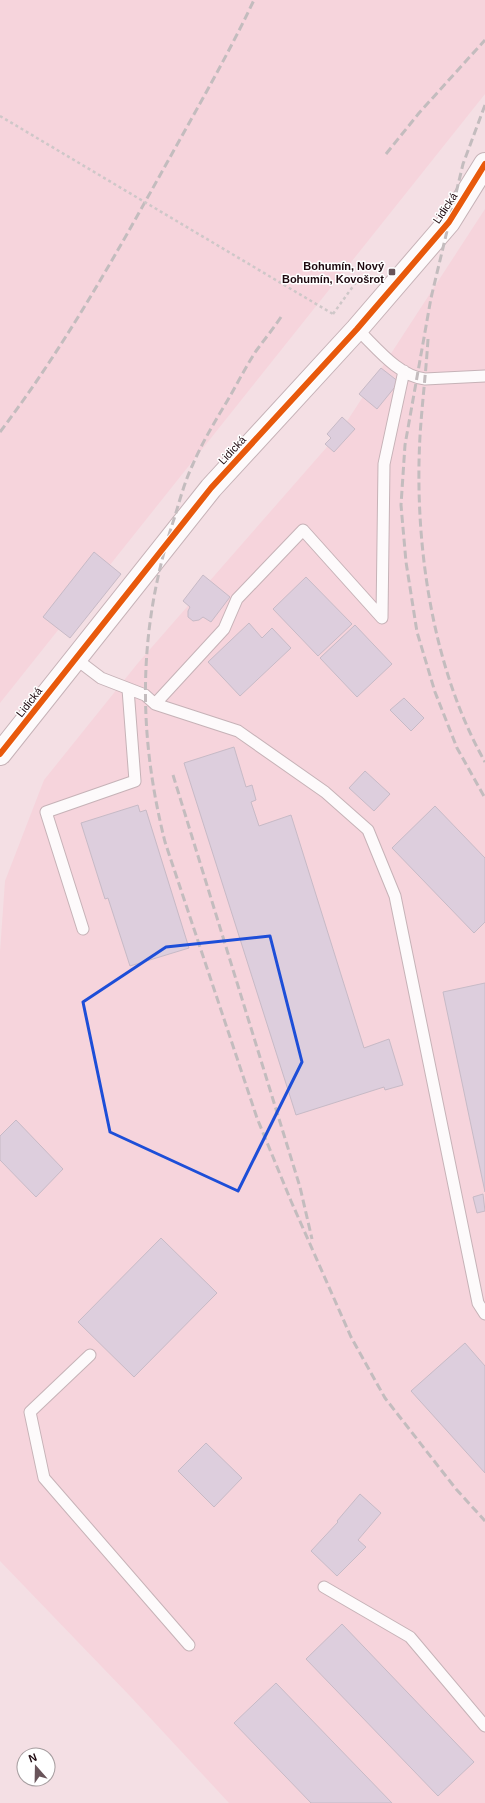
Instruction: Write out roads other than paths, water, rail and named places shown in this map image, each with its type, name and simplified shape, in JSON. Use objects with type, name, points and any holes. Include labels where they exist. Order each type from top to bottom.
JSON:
[{"type":"street","name":"Lidická","points":[[0,754],[211,488],[357,329],[449,222],[485,164]]},
{"type":"lane","points":[[357,329],[397,367],[416,378],[425,379],[485,376]]},
{"type":"lane","points":[[155,704],[224,629],[236,599],[303,530],[382,618],[384,464],[404,371]]},
{"type":"lane","points":[[76,659],[101,678],[144,695],[155,704],[238,731],[324,792],[368,830],[395,896],[478,1303],[485,1314]]},
{"type":"lane","points":[[84,929],[46,812],[135,781],[128,689]]},
{"type":"lane","points":[[90,1355],[30,1412],[44,1478],[189,1645]]},
{"type":"lane","points":[[324,1588],[410,1637],[485,1726]]},
{"type":"railway","points":[[0,432],[45,368],[107,269],[233,42],[254,0]]},
{"type":"railway","points":[[386,154],[419,113],[485,40]]},
{"type":"railway","points":[[485,105],[463,164],[431,298],[405,445],[401,505],[406,562],[417,632],[435,692],[457,748],[485,798]]},
{"type":"railway","points":[[281,317],[252,357],[200,448],[185,483],[163,557],[154,598],[148,638],[146,678],[146,719],[156,800],[165,842],[257,1118],[291,1201],[351,1337],[385,1398],[456,1489],[485,1521]]},
{"type":"railway","points":[[428,339],[420,436],[419,477],[420,519],[424,561],[430,604],[440,646],[452,686],[467,725],[485,762]]},
{"type":"railway","points":[[173,775],[300,1187],[312,1239]]},
{"type":"place","name":"Bohumín, Nový Bohumín, Kovošrot","points":[[392,272]]}]
